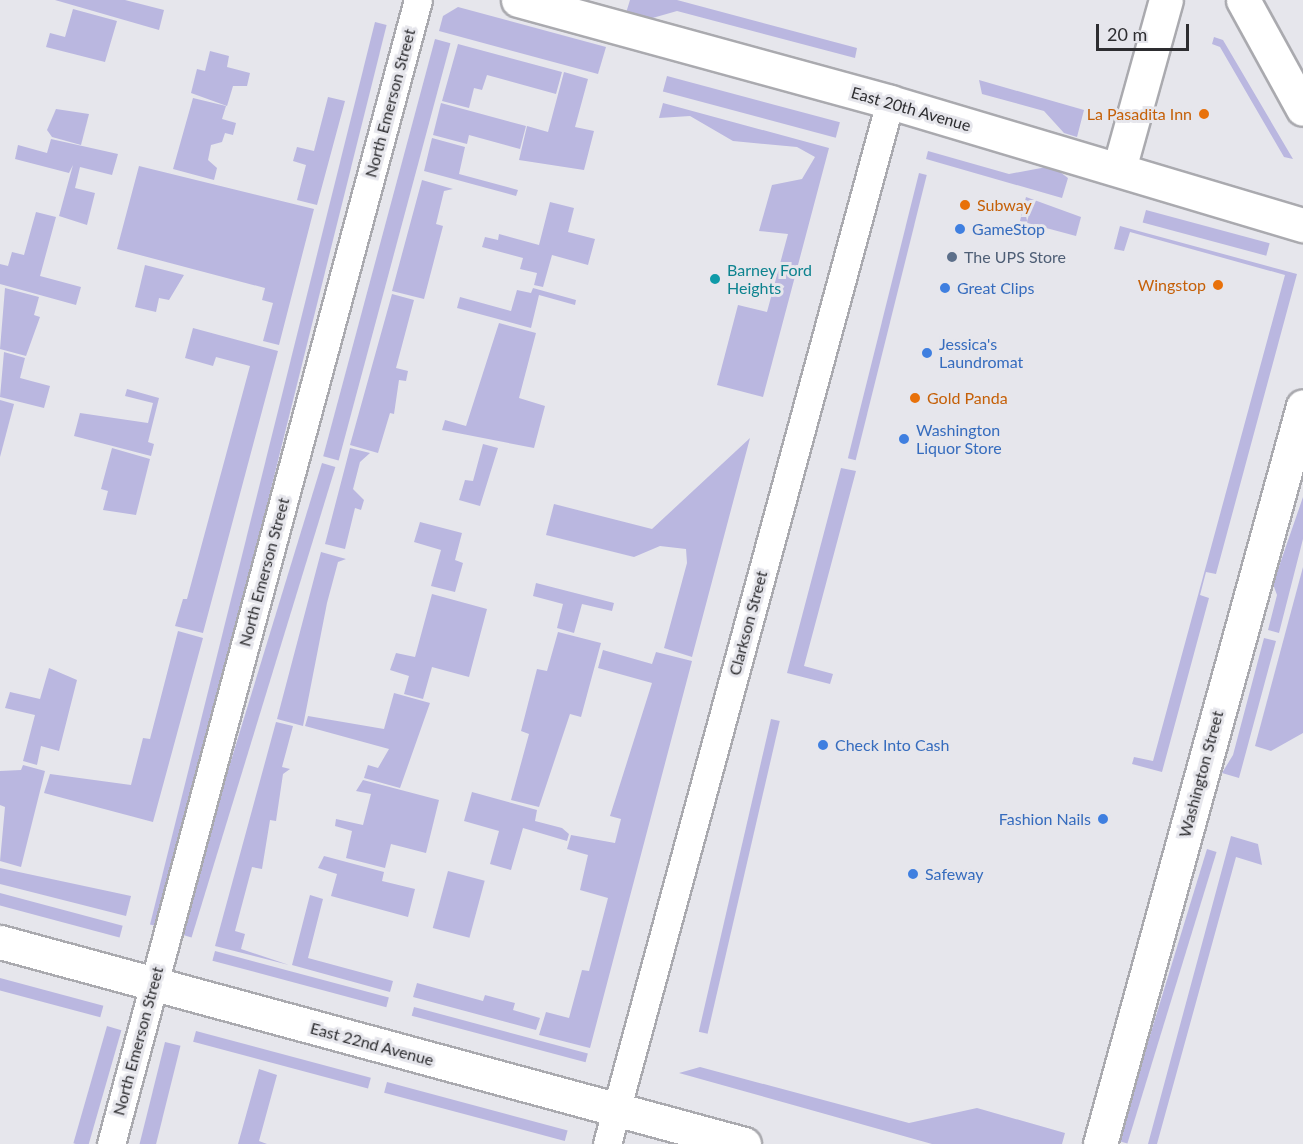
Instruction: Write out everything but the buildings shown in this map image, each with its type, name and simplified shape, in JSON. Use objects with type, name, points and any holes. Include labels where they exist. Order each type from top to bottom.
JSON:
[{"type":"street","name":"North Emerson Street","points":[[111,1144],[418,0]]},
{"type":"street","name":"East 20th Avenue","points":[[518,0],[576,8],[1303,225]]},
{"type":"street","points":[[1119,169],[1166,0]]},
{"type":"street","points":[[1243,0],[1303,109]]},
{"type":"street","name":"Clarkson Street","points":[[607,1144],[890,102]]},
{"type":"street","name":"Washington Street","points":[[1100,1144],[1297,436],[1303,405]]},
{"type":"street","name":"East 22nd Avenue","points":[[0,942],[744,1144]]},
{"type":"shaded area","points":[[55,0],[125,0],[164,10],[159,30]]},
{"type":"shaded area","points":[[630,0],[677,0],[857,48],[855,58],[677,11],[649,19],[626,13]]},
{"type":"shaded area","points":[[458,7],[606,47],[598,74],[439,31],[443,16]]},
{"type":"shaded area","points":[[73,9],[117,21],[105,62],[46,47],[50,33],[65,37]]},
{"type":"shaded area","points":[[375,22],[387,25],[162,927],[150,924]]},
{"type":"shaded area","points":[[1214,37],[1223,40],[1293,159],[1284,157],[1220,47],[1212,44]]},
{"type":"shaded area","points":[[435,39],[450,43],[339,460],[323,456]]},
{"type":"shaded area","points":[[458,44],[562,72],[556,94],[487,75],[482,90],[474,88],[469,108],[442,101]]},
{"type":"shaded area","points":[[210,51],[229,56],[227,67],[250,73],[247,86],[233,86],[227,106],[191,93],[197,69],[205,71]]},
{"type":"shaded area","points":[[564,72],[588,79],[575,127],[594,131],[584,170],[519,160],[527,126],[548,132]]},
{"type":"shaded area","points":[[667,76],[840,122],[836,138],[663,91]]},
{"type":"shaded area","points":[[979,80],[1084,110],[1077,137],[1064,133],[1044,111],[982,94]]},
{"type":"shaded area","points":[[328,97],[345,101],[317,205],[297,200],[306,165],[293,161],[297,147],[314,151]]},
{"type":"shaded area","points":[[193,98],[226,106],[222,119],[236,123],[233,135],[225,133],[222,142],[211,145],[208,160],[217,168],[214,180],[173,169]]},
{"type":"shaded area","points":[[441,103],[526,126],[520,149],[469,135],[467,144],[433,135]]},
{"type":"shaded area","points":[[663,103],[829,148],[763,397],[717,385],[738,305],[767,312],[788,234],[759,231],[772,185],[802,179],[815,157],[797,147],[733,141],[690,116],[659,118]]},
{"type":"shaded area","points":[[56,109],[89,114],[81,145],[52,137],[47,130]]},
{"type":"shaded area","points":[[432,138],[465,147],[459,174],[518,190],[516,196],[424,171]]},
{"type":"shaded area","points":[[51,139],[118,154],[112,175],[80,167],[75,188],[95,193],[87,225],[59,216],[73,165],[69,173],[15,159],[18,145],[47,153]]},
{"type":"shaded area","points":[[928,151],[1009,174],[1052,166],[1068,178],[1062,198],[926,159]]},
{"type":"shaded area","points":[[139,166],[314,209],[279,345],[263,341],[273,303],[262,300],[265,288],[117,249]]},
{"type":"shaded area","points":[[919,173],[927,175],[856,460],[848,458]]},
{"type":"shaded area","points":[[422,180],[453,189],[444,191],[436,224],[443,226],[424,299],[392,291]]},
{"type":"shaded area","points":[[1026,197],[1081,217],[1076,236],[1020,221]]},
{"type":"shaded area","points":[[550,202],[574,208],[568,232],[595,239],[588,265],[552,255],[543,287],[534,285],[537,273],[520,269],[523,258],[482,247],[485,237],[498,240],[499,234],[539,245]]},
{"type":"shaded area","points":[[1146,210],[1270,243],[1266,256],[1143,223]]},
{"type":"shaded area","points":[[36,212],[56,217],[40,276],[81,287],[76,305],[0,284],[0,264],[8,266],[12,252],[24,255]]},
{"type":"shaded area","points":[[1120,226],[1297,274],[1216,574],[1206,572],[1200,595],[1209,598],[1162,772],[1132,764],[1134,757],[1153,761],[1285,275],[1130,232],[1124,251],[1114,249]]},
{"type":"shaded area","points":[[145,265],[184,275],[169,300],[159,298],[156,312],[135,307]]},
{"type":"shaded area","points":[[5,288],[39,297],[34,315],[40,317],[26,356],[0,349]]},
{"type":"shaded area","points":[[533,288],[576,300],[575,305],[539,295],[531,328],[457,308],[460,297],[511,311],[517,290],[531,293]]},
{"type":"shaded area","points":[[392,294],[414,300],[396,368],[408,371],[406,381],[399,380],[394,414],[390,413],[378,453],[350,445]]},
{"type":"shaded area","points":[[499,323],[536,333],[519,398],[545,406],[534,448],[442,430],[445,420],[466,426]]},
{"type":"shaded area","points":[[193,328],[278,351],[203,633],[175,626],[183,599],[187,599],[250,366],[216,357],[213,366],[185,358]]},
{"type":"shaded area","points":[[4,352],[25,358],[20,378],[50,386],[44,408],[0,397]]},
{"type":"shaded area","points":[[127,389],[159,398],[148,442],[154,444],[151,456],[74,436],[80,413],[148,423],[153,403],[125,396]]},
{"type":"shaded area","points":[[0,400],[14,404],[0,457]]},
{"type":"shaded area","points":[[750,438],[692,657],[664,648],[687,563],[686,549],[660,546],[634,557],[546,535],[554,504],[652,529]]},
{"type":"shaded area","points":[[483,444],[498,448],[480,506],[459,500],[465,480],[473,481]]},
{"type":"shaded area","points":[[112,448],[150,459],[136,515],[103,510],[108,491],[101,489]]},
{"type":"shaded area","points":[[350,448],[370,453],[360,462],[353,489],[364,500],[361,510],[355,508],[345,549],[325,544]]},
{"type":"shaded area","points":[[322,463],[335,467],[192,938],[178,934]]},
{"type":"shaded area","points":[[841,468],[856,471],[804,666],[833,674],[830,684],[787,673]]},
{"type":"shaded area","points":[[1303,497],[1303,539],[1279,633],[1268,630],[1277,595],[1273,584]]},
{"type":"shaded area","points":[[420,522],[462,533],[455,560],[463,563],[455,592],[431,586],[441,550],[414,542]]},
{"type":"shaded area","points":[[321,552],[346,559],[338,562],[327,603],[303,726],[277,719]]},
{"type":"shaded area","points":[[1303,567],[1303,733],[1271,751],[1255,746]]},
{"type":"shaded area","points":[[536,583],[614,603],[612,611],[582,604],[574,633],[557,628],[563,604],[533,596]]},
{"type":"shaded area","points":[[432,594],[487,609],[469,677],[432,667],[423,699],[404,694],[409,676],[390,670],[396,653],[415,657]]},
{"type":"shaded area","points":[[178,631],[203,638],[153,822],[44,793],[50,774],[131,785],[143,738],[150,739]]},
{"type":"shaded area","points":[[558,632],[601,643],[581,717],[570,714],[539,807],[511,800],[529,734],[521,731],[537,669],[547,671]]},
{"type":"shaded area","points":[[1264,638],[1276,641],[1239,778],[1222,773],[1233,755]]},
{"type":"shaded area","points":[[603,650],[652,664],[656,652],[692,661],[590,1048],[539,1035],[546,1012],[569,1018],[582,970],[589,971],[608,898],[580,890],[588,855],[567,849],[571,835],[615,843],[621,819],[610,816],[652,683],[598,668]]},
{"type":"shaded area","points":[[49,668],[77,680],[59,751],[41,746],[37,765],[23,761],[35,715],[5,708],[10,692],[40,699]]},
{"type":"shaded area","points":[[394,693],[430,703],[400,788],[364,778],[368,765],[378,768],[389,749],[305,726],[308,716],[384,729]]},
{"type":"shaded area","points":[[771,719],[780,721],[708,1034],[699,1032]]},
{"type":"shaded area","points":[[276,722],[293,726],[282,767],[290,769],[283,774],[276,821],[270,820],[262,869],[252,867],[235,931],[245,934],[241,949],[289,965],[215,946]]},
{"type":"shaded area","points":[[23,765],[45,771],[21,867],[0,861],[5,807],[0,805],[0,771],[21,770]]},
{"type":"shaded area","points":[[363,780],[439,800],[426,853],[391,844],[385,868],[346,858],[352,831],[335,826],[336,819],[363,825],[371,794],[356,791]]},
{"type":"shaded area","points":[[472,792],[537,810],[535,821],[562,828],[569,834],[567,841],[523,828],[511,870],[490,864],[499,831],[464,821]]},
{"type":"shaded area","points":[[1231,836],[1258,844],[1262,865],[1236,857],[1157,1144],[1148,1144]]},
{"type":"shaded area","points":[[1207,849],[1217,852],[1127,1144],[1118,1141]]},
{"type":"shaded area","points":[[324,856],[384,872],[382,881],[415,889],[408,917],[331,896],[337,874],[318,868]]},
{"type":"shaded area","points":[[0,868],[131,896],[126,916],[0,884]]},
{"type":"shaded area","points":[[448,871],[485,881],[469,938],[433,928]]},
{"type":"shaded area","points":[[0,893],[123,926],[120,937],[0,905]]},
{"type":"shaded area","points":[[310,895],[323,899],[308,958],[393,981],[390,992],[292,965]]},
{"type":"shaded area","points":[[215,951],[389,998],[386,1007],[212,961]]},
{"type":"shaded area","points":[[0,978],[103,1006],[100,1017],[0,990]]},
{"type":"shaded area","points":[[417,983],[483,1001],[485,995],[515,1003],[513,1010],[540,1018],[536,1030],[413,997]]},
{"type":"shaded area","points":[[414,1007],[588,1054],[586,1062],[412,1016]]},
{"type":"shaded area","points":[[107,1026],[121,1030],[89,1144],[73,1143]]},
{"type":"shaded area","points":[[196,1031],[371,1078],[368,1088],[193,1042]]},
{"type":"shaded area","points":[[165,1042],[181,1046],[156,1144],[140,1144]]},
{"type":"shaded area","points":[[700,1067],[909,1123],[977,1108],[1065,1133],[1062,1144],[932,1144],[679,1073]]},
{"type":"shaded area","points":[[259,1069],[277,1075],[259,1141],[267,1144],[238,1144]]},
{"type":"shaded area","points":[[387,1082],[568,1130],[565,1141],[384,1093]]},
{"type":"place","name":"La Pasadita Inn","points":[[1204,114]]},
{"type":"place","name":"Subway","points":[[965,205]]},
{"type":"place","name":"GameStop","points":[[960,229]]},
{"type":"place","name":"The UPS Store","points":[[952,257]]},
{"type":"place","name":"Barney Ford Heights","points":[[715,279]]},
{"type":"place","name":"Wingstop","points":[[1218,285]]},
{"type":"place","name":"Great Clips","points":[[945,288]]},
{"type":"place","name":"Jessica's Laundromat","points":[[927,353]]},
{"type":"place","name":"Gold Panda","points":[[915,398]]},
{"type":"place","name":"Washington Liquor Store","points":[[904,439]]},
{"type":"place","name":"Check Into Cash","points":[[823,745]]},
{"type":"place","name":"Fashion Nails","points":[[1103,819]]},
{"type":"place","name":"Safeway","points":[[913,874]]}]
